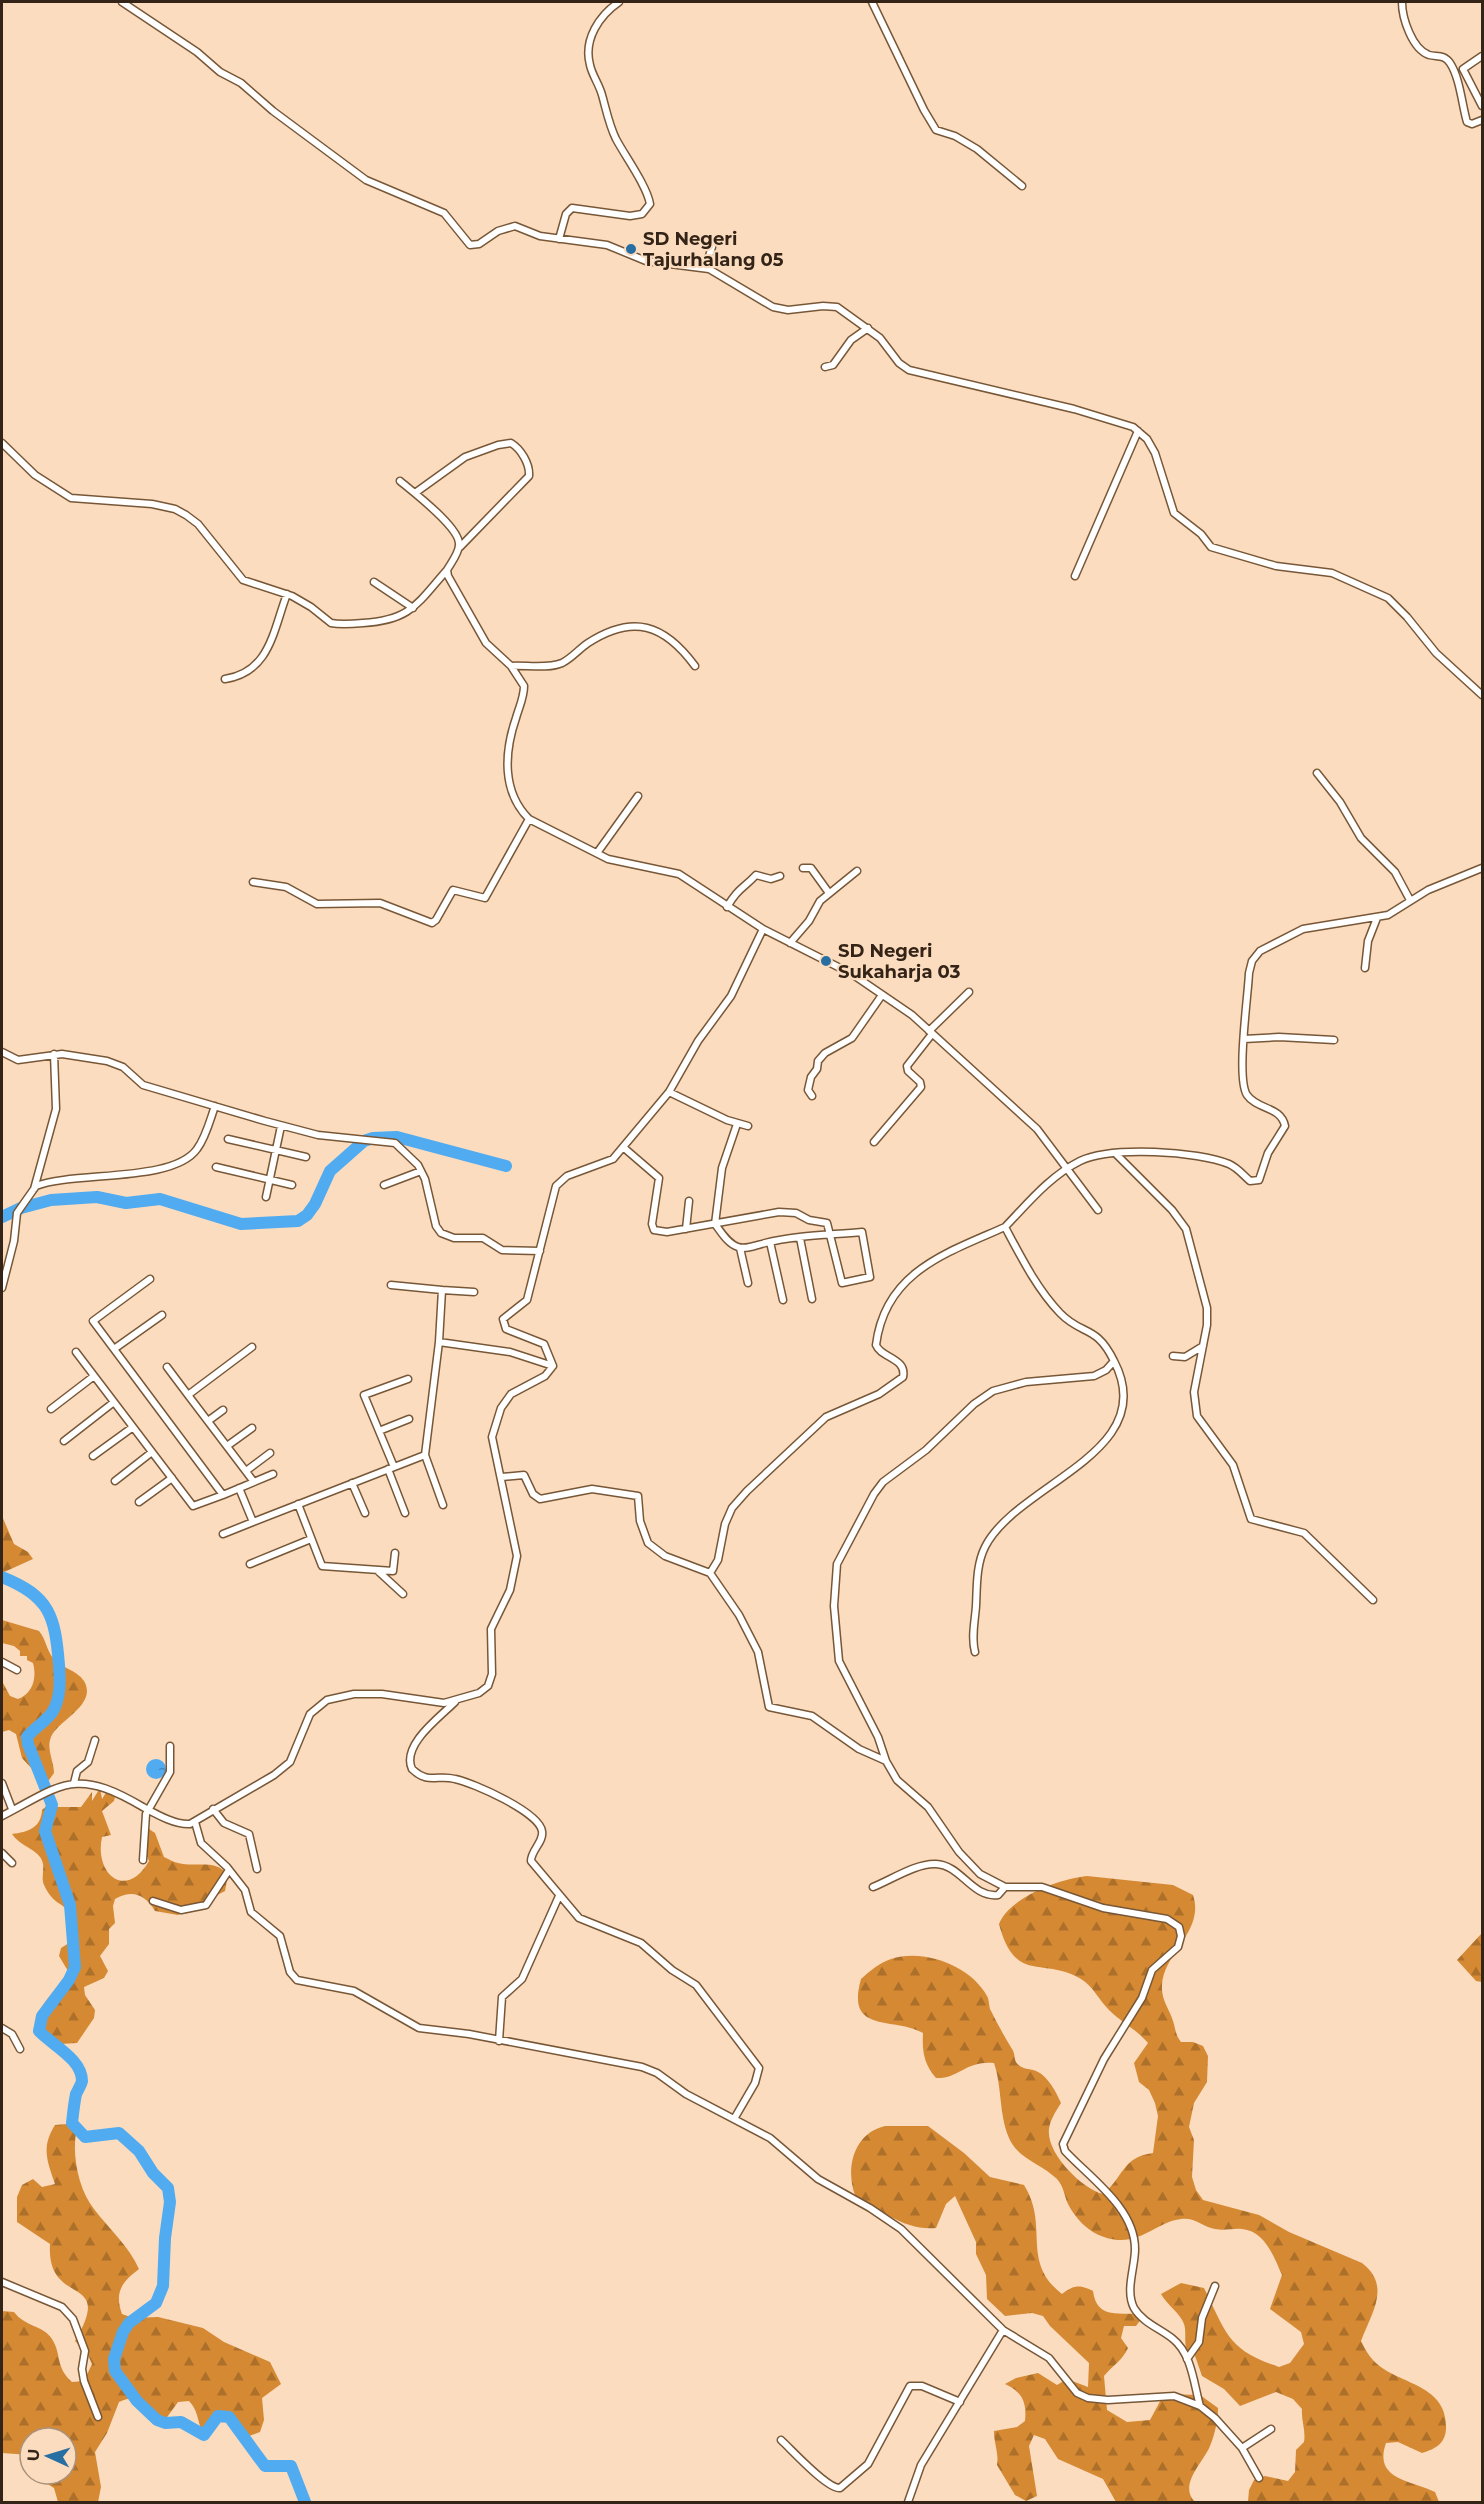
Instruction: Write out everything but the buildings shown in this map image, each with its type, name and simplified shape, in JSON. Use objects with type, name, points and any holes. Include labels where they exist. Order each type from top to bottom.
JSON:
[{"type":"street","points":[[122,2],[197,52],[220,72],[241,83],[281,117],[366,180],[444,213],[466,243],[479,244],[498,231],[512,226],[540,236],[607,245],[646,261],[698,266],[718,273],[773,307],[788,310],[823,306],[837,308],[868,328],[888,346],[899,363],[909,370],[1126,423],[1138,431],[1155,453],[1174,513],[1201,534],[1211,547],[1276,566],[1332,573],[1388,598],[1407,616],[1436,653],[1482,695]]},
{"type":"street","points":[[559,239],[566,214],[572,208],[630,216],[642,214],[650,204],[632,165],[615,137],[601,89],[589,63],[590,44],[596,25],[604,14],[619,2]]},
{"type":"street","points":[[872,2],[936,130],[955,136],[977,149],[1022,186]]},
{"type":"street","points":[[1402,2],[1405,21],[1418,46],[1427,54],[1444,57],[1452,65],[1467,123],[1482,120]]},
{"type":"street","points":[[1482,56],[1463,69],[1482,106]]},
{"type":"street","points":[[698,266],[708,259],[712,247]]},
{"type":"street","points":[[825,367],[833,364],[847,345],[868,328]]},
{"type":"street","points":[[1075,576],[1138,431]]},
{"type":"street","points":[[2,443],[34,475],[71,498],[152,504],[175,509],[205,531],[243,580],[287,594],[336,624],[394,619],[414,608],[447,570],[460,547],[525,482],[529,471],[528,464],[511,443],[498,445],[465,458],[415,493]]},
{"type":"street","points":[[400,481],[458,536],[460,547]]},
{"type":"street","points":[[447,570],[486,643],[511,666],[524,686],[510,742],[507,776],[515,803],[529,819],[624,864],[679,874],[763,929],[852,974],[930,1032],[1037,1129],[1098,1210]]},
{"type":"street","points":[[374,582],[414,608]]},
{"type":"street","points":[[225,679],[246,673],[263,660],[287,594]]},
{"type":"street","points":[[511,666],[559,664],[606,633],[630,626],[663,634],[681,646],[695,666]]},
{"type":"street","points":[[1317,772],[1340,802],[1361,838],[1395,872],[1410,900]]},
{"type":"street","points":[[597,853],[638,796]]},
{"type":"street","points":[[253,882],[290,888],[317,904],[380,903],[432,923],[453,890],[485,898],[529,819]]},
{"type":"street","points":[[803,868],[811,868],[829,893]]},
{"type":"street","points":[[790,943],[829,893],[857,871]]},
{"type":"street","points":[[710,1573],[718,1560],[724,1524],[732,1509],[747,1491],[826,1417],[887,1390],[903,1377],[904,1372],[900,1364],[879,1351],[876,1345],[884,1317],[904,1281],[919,1268],[1005,1227],[1033,1196],[1068,1168],[1092,1157],[1150,1151],[1213,1160],[1233,1166],[1250,1181],[1258,1180],[1268,1153],[1285,1126],[1281,1116],[1251,1100],[1244,1088],[1241,1074],[1250,967],[1260,951],[1311,927],[1388,915],[1428,890],[1481,871]]},
{"type":"street","points":[[727,907],[738,889],[747,886],[756,875],[771,879],[780,876]]},
{"type":"street","points":[[1365,968],[1368,941],[1377,918]]},
{"type":"street","points":[[553,1366],[544,1344],[513,1332],[502,1323],[508,1314],[525,1302],[553,1194],[558,1184],[574,1173],[613,1159],[669,1092],[698,1041],[731,996],[763,929]]},
{"type":"street","points":[[874,1142],[921,1087],[920,1082],[908,1071],[907,1066],[930,1032],[969,992]]},
{"type":"street","points":[[812,1096],[808,1089],[810,1078],[817,1070],[818,1061],[825,1053],[852,1038],[882,995]]},
{"type":"street","points":[[1244,1039],[1279,1037],[1334,1040]]},
{"type":"street","points":[[2,1052],[18,1060],[54,1054],[82,1056],[116,1064],[143,1085],[281,1126],[312,1134],[399,1145],[421,1171],[431,1195],[437,1230],[444,1236],[483,1238],[502,1250],[540,1251]]},
{"type":"street","points":[[2,1288],[14,1241],[18,1211],[33,1189],[56,1109],[54,1054]]},
{"type":"street","points":[[669,1092],[737,1124],[748,1126]]},
{"type":"street","points":[[33,1189],[56,1181],[150,1171],[185,1161],[198,1148],[215,1106]]},
{"type":"street","points":[[623,1147],[659,1178],[652,1224],[654,1230],[667,1232],[715,1224],[762,1214],[795,1213],[809,1220],[827,1223],[830,1235],[842,1282],[870,1277],[862,1232],[830,1235],[800,1238],[740,1248],[731,1244],[715,1224],[722,1168],[737,1124]]},
{"type":"street","points":[[266,1197],[281,1126]]},
{"type":"street","points":[[228,1139],[306,1157]]},
{"type":"street","points":[[1116,1154],[1172,1209],[1186,1229],[1205,1295],[1207,1325],[1194,1392],[1197,1416],[1233,1466],[1251,1519],[1304,1533],[1373,1600]]},
{"type":"street","points":[[216,1167],[292,1185]]},
{"type":"street","points":[[384,1185],[421,1171]]},
{"type":"street","points":[[686,1229],[689,1200]]},
{"type":"street","points":[[975,1652],[977,1582],[985,1547],[1014,1514],[1065,1476],[1114,1429],[1123,1412],[1125,1397],[1122,1379],[1100,1338],[1064,1317],[1050,1301],[1005,1227]]},
{"type":"street","points":[[800,1238],[812,1299]]},
{"type":"street","points":[[770,1242],[783,1300]]},
{"type":"street","points":[[740,1248],[748,1282]]},
{"type":"street","points":[[150,1279],[93,1321],[223,1495]]},
{"type":"street","points":[[391,1285],[474,1292]]},
{"type":"street","points":[[442,1290],[440,1342],[425,1455],[443,1505]]},
{"type":"street","points":[[114,1349],[162,1315]]},
{"type":"street","points":[[440,1342],[510,1352],[553,1366]]},
{"type":"street","points":[[1173,1356],[1185,1357],[1203,1345]]},
{"type":"street","points":[[188,1395],[252,1347]]},
{"type":"street","points":[[76,1352],[193,1506],[273,1474]]},
{"type":"street","points":[[1114,1361],[1106,1370],[1094,1376],[1013,1384],[987,1394],[926,1450],[889,1476],[874,1494],[837,1564],[834,1606],[839,1661],[878,1737],[886,1761],[902,1786],[928,1807],[967,1862],[987,1879],[1005,1887],[1042,1887],[1103,1908],[1167,1919],[1179,1927],[1181,1936],[1178,1947],[1152,1970],[1142,1998],[1104,2059],[1065,2135],[1063,2144],[1065,2151],[1110,2197],[1130,2225],[1135,2249],[1131,2297],[1135,2309],[1144,2319],[1175,2340],[1187,2359],[1200,2406]]},
{"type":"street","points":[[2,1816],[43,1792],[57,1786],[74,1783],[108,1790],[178,1823],[195,1822],[290,1762],[310,1714],[327,1700],[361,1694],[393,1695],[434,1703],[455,1701],[479,1693],[490,1683],[492,1674],[491,1629],[507,1598],[515,1574],[516,1546],[502,1477],[492,1445],[494,1427],[501,1408],[511,1394],[546,1376],[553,1366]]},
{"type":"street","points":[[167,1367],[254,1482]]},
{"type":"street","points":[[51,1409],[94,1376]]},
{"type":"street","points":[[405,1513],[379,1431],[364,1395],[408,1378]]},
{"type":"street","points":[[64,1441],[114,1402]]},
{"type":"street","points":[[208,1421],[222,1410]]},
{"type":"street","points":[[379,1431],[409,1419]]},
{"type":"street","points":[[93,1456],[132,1426]]},
{"type":"street","points":[[227,1446],[252,1428]]},
{"type":"street","points":[[115,1481],[152,1452]]},
{"type":"street","points":[[246,1471],[270,1454]]},
{"type":"street","points":[[223,1534],[425,1455]]},
{"type":"street","points":[[502,1477],[524,1475],[533,1494],[540,1499],[592,1489],[636,1495],[639,1500],[642,1527],[648,1543],[665,1556],[710,1573],[740,1615],[758,1652],[769,1707],[812,1716],[859,1749],[886,1761]]},
{"type":"street","points":[[139,1502],[171,1478]]},
{"type":"street","points":[[352,1483],[364,1513]]},
{"type":"street","points":[[239,1488],[253,1522]]},
{"type":"street","points":[[298,1504],[322,1566],[393,1571],[395,1552]]},
{"type":"street","points":[[250,1564],[312,1539]]},
{"type":"street","points":[[378,1570],[403,1594]]},
{"type":"street","points":[[2,1662],[17,1670]]},
{"type":"street","points":[[455,1701],[418,1740],[410,1754],[410,1767],[429,1779],[452,1778],[465,1782],[515,1805],[534,1818],[540,1825],[542,1835],[531,1861],[559,1896],[585,1922],[641,1943],[672,1970],[690,1980],[705,1996],[725,2026],[752,2056],[759,2068],[757,2078],[734,2119]]},
{"type":"street","points":[[74,1783],[77,1771],[88,1762],[95,1740]]},
{"type":"street","points":[[143,1860],[148,1810],[170,1772],[170,1746]]},
{"type":"street","points":[[2,1783],[12,1809]]},
{"type":"street","points":[[213,1809],[224,1823],[249,1834],[256,1869]]},
{"type":"street","points":[[195,1822],[201,1843],[230,1870],[245,1890],[251,1912],[280,1936],[290,1972],[297,1980],[354,1991],[419,2028],[642,2067],[657,2073],[686,2094],[770,2138],[818,2179],[870,2208],[901,2229],[1003,2330],[1022,2344],[1049,2358],[1077,2393],[1088,2398],[1168,2395],[1200,2406],[1215,2418],[1242,2448],[1259,2478]]},
{"type":"street","points":[[2,1853],[12,1863]]},
{"type":"street","points":[[873,1887],[933,1864],[951,1869],[984,1893],[998,1895],[1005,1887]]},
{"type":"street","points":[[153,1901],[182,1910],[206,1905],[230,1870]]},
{"type":"street","points":[[499,2041],[502,1997],[522,1978],[559,1896]]},
{"type":"street","points":[[2,2028],[12,2034],[20,2049]]},
{"type":"street","points":[[2,2282],[54,2303],[68,2312],[84,2347],[83,2375],[98,2417]]},
{"type":"street","points":[[1187,2359],[1198,2342],[1202,2318],[1215,2286]]},
{"type":"street","points":[[908,2502],[921,2465],[1003,2330]]},
{"type":"street","points":[[781,2440],[826,2482],[835,2489],[840,2488],[868,2464],[910,2386],[922,2386],[960,2402]]},
{"type":"street","points":[[1242,2448],[1270,2429]]},
{"type":"green space","points":[[2,1516],[14,1544],[28,1552],[33,1559],[2,1573]]},
{"type":"green space","points":[[2,1620],[39,1631],[52,1656],[57,1662],[81,1677],[87,1690],[82,1705],[51,1737],[49,1746],[54,1773],[49,1780],[44,1782],[22,1758],[16,1734],[9,1730],[2,1732],[2,1681],[10,1696],[18,1699],[30,1689],[34,1674],[33,1663],[27,1660],[27,1656],[20,1656],[20,1651],[14,1646],[2,1643]]},
{"type":"green space","points":[[100,1788],[102,1799],[109,1788],[116,1793],[114,1801],[102,1811],[111,1835],[102,1837],[101,1850],[107,1871],[114,1878],[122,1881],[131,1879],[140,1873],[149,1861],[143,1846],[146,1829],[155,1833],[164,1857],[176,1863],[211,1865],[228,1875],[225,1891],[178,1915],[155,1911],[138,1895],[127,1894],[115,1899],[113,1906],[115,1923],[109,1929],[109,1944],[100,1956],[108,1971],[104,1978],[84,1987],[85,1995],[95,2010],[94,2018],[77,2043],[61,2044],[40,2033],[38,2023],[42,2007],[68,1971],[59,1956],[61,1948],[69,1943],[70,1917],[44,1885],[43,1864],[40,1857],[12,1834],[33,1828],[39,1821],[42,1810],[49,1804],[58,1807],[81,1807],[92,1792],[92,1801]]},
{"type":"green space","points":[[1087,1876],[1173,1885],[1193,1895],[1194,1920],[1169,1962],[1164,1973],[1162,1990],[1181,2042],[1193,2042],[1203,2046],[1208,2056],[1207,2082],[1194,2103],[1189,2127],[1194,2140],[1192,2177],[1196,2190],[1203,2200],[1259,2215],[1289,2232],[1362,2263],[1371,2272],[1378,2291],[1374,2311],[1361,2341],[1371,2358],[1383,2368],[1430,2393],[1439,2402],[1444,2414],[1446,2429],[1444,2439],[1438,2445],[1422,2453],[1398,2442],[1386,2443],[1383,2455],[1385,2465],[1389,2472],[1397,2477],[1435,2492],[1439,2502],[1248,2502],[1249,2490],[1254,2480],[1265,2476],[1288,2481],[1295,2472],[1296,2450],[1304,2442],[1302,2409],[1293,2399],[1276,2392],[1240,2406],[1224,2389],[1202,2376],[1194,2353],[1188,2353],[1182,2320],[1161,2294],[1181,2283],[1204,2288],[1224,2328],[1238,2346],[1248,2354],[1279,2367],[1290,2363],[1304,2344],[1301,2332],[1270,2309],[1282,2275],[1268,2246],[1257,2234],[1250,2231],[1215,2229],[1186,2219],[1172,2221],[1127,2240],[1116,2240],[1093,2232],[1074,2214],[1057,2179],[1024,2156],[1013,2145],[1006,2129],[994,2063],[976,2064],[951,2076],[936,2078],[925,2057],[923,2033],[912,2028],[876,2021],[866,2016],[860,2009],[858,1997],[861,1979],[871,1970],[891,1959],[904,1956],[932,1958],[958,1968],[970,1976],[987,1996],[990,2009],[1013,2051],[1016,2062],[1020,2066],[1040,2073],[1051,2085],[1061,2103],[1049,2129],[1053,2148],[1059,2159],[1085,2185],[1103,2194],[1129,2163],[1143,2155],[1153,2153],[1158,2116],[1149,2090],[1139,2082],[1134,2063],[1148,2043],[1109,2010],[1089,1985],[1081,1979],[1054,1969],[1032,1966],[1013,1955],[999,1924],[1005,1914],[1024,1898],[1050,1885]]},
{"type":"green space","points":[[1482,1933],[1482,1982],[1476,1981],[1457,1960]]},
{"type":"green space","points":[[67,2124],[76,2133],[76,2163],[84,2192],[94,2209],[130,2253],[139,2269],[121,2288],[119,2300],[122,2314],[133,2318],[158,2317],[203,2328],[224,2342],[270,2362],[281,2384],[262,2398],[264,2420],[260,2432],[249,2436],[235,2418],[221,2412],[214,2412],[202,2431],[196,2412],[189,2401],[178,2402],[165,2420],[150,2405],[140,2399],[127,2399],[119,2402],[107,2433],[95,2452],[101,2487],[98,2502],[58,2502],[54,2488],[51,2486],[78,2486],[78,2426],[18,2426],[18,2454],[2,2453],[2,2311],[14,2312],[23,2321],[48,2334],[55,2345],[63,2371],[72,2382],[84,2381],[92,2364],[87,2353],[75,2341],[86,2320],[88,2306],[84,2297],[58,2277],[52,2264],[50,2244],[17,2222],[17,2197],[22,2185],[33,2179],[42,2187],[55,2184],[48,2161],[47,2147],[55,2125]]},
{"type":"green space","points":[[885,2126],[928,2126],[964,2153],[990,2177],[1024,2185],[1035,2215],[1038,2256],[1049,2282],[1062,2294],[1077,2286],[1093,2291],[1099,2307],[1105,2311],[1144,2315],[1136,2326],[1124,2326],[1121,2338],[1128,2348],[1104,2376],[1107,2410],[1127,2422],[1150,2420],[1164,2394],[1200,2395],[1218,2408],[1212,2441],[1190,2481],[1190,2495],[1195,2502],[1116,2502],[1103,2479],[1058,2459],[1045,2439],[1034,2435],[1029,2446],[1037,2496],[1026,2501],[1015,2495],[997,2465],[994,2431],[1017,2427],[1025,2421],[1025,2408],[1016,2390],[1005,2384],[1016,2378],[1038,2373],[1057,2385],[1067,2379],[1088,2387],[1089,2363],[1050,2326],[1043,2316],[1032,2313],[1005,2316],[987,2299],[986,2275],[976,2254],[976,2242],[955,2196],[946,2204],[936,2228],[925,2228],[904,2223],[855,2195],[851,2174],[855,2153],[866,2136]]},
{"type":"water","points":[[156,1759],[163,1762],[166,1769],[163,1776],[156,1779],[149,1776],[146,1769],[149,1762]]},
{"type":"waterway","points":[[2,1217],[21,1208],[51,1200],[97,1197],[126,1203],[160,1199],[241,1224],[298,1221],[307,1215],[315,1204],[330,1171],[364,1141],[373,1138],[397,1137],[506,1166]]},
{"type":"waterway","points":[[2,1577],[31,1592],[47,1610],[55,1633],[59,1665],[56,1706],[48,1718],[27,1737],[52,1805],[45,1831],[70,1905],[75,1967],[69,1980],[42,2016],[39,2031],[72,2059],[81,2073],[82,2081],[76,2094],[72,2123],[85,2137],[119,2133],[139,2151],[153,2173],[168,2188],[170,2202],[165,2238],[163,2286],[156,2303],[129,2323],[123,2332],[114,2359],[115,2371],[137,2401],[157,2420],[165,2423],[181,2422],[204,2435],[218,2416],[229,2417],[265,2466],[291,2466],[305,2502]]},
{"type":"place","name":"SD Negeri Tajurhalang 05","points":[[631,249]]},
{"type":"place","name":"SD Negeri Sukaharja 03","points":[[826,961]]}]
